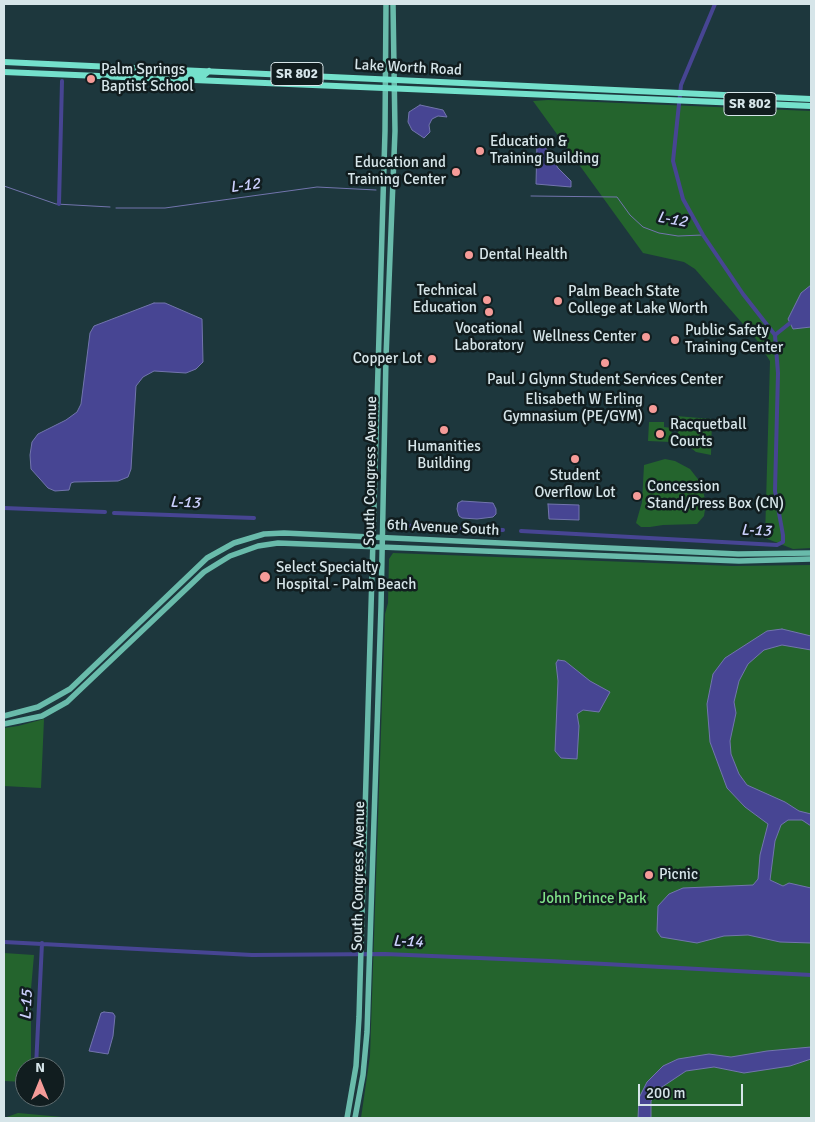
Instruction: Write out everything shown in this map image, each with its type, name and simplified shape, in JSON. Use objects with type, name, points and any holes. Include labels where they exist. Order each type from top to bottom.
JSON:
[{"type":"main road","name":"South Congress Avenue","points":[[347,1118],[356,1066],[368,739],[386,4]]},
{"type":"main road","name":"South Congress Avenue","points":[[355,1118],[366,1049],[370,944],[394,131],[393,4]]},
{"type":"main road","name":"Lake Worth Road","points":[[4,62],[384,78],[667,97]]},
{"type":"main road","points":[[179,79],[183,75],[203,76],[209,70]]},
{"type":"main road","name":"Lake Worth Road","points":[[4,72],[385,88],[689,98],[746,96],[811,99]]},
{"type":"main road","points":[[256,82],[259,78],[272,79],[279,74]]},
{"type":"main road","points":[[276,83],[282,78],[299,79],[305,75]]},
{"type":"main road","points":[[714,102],[746,96]]},
{"type":"main road","name":"Lake Worth Road","points":[[689,98],[714,102],[811,106]]},
{"type":"main road","name":"6th Avenue South","points":[[4,716],[29,711],[46,704],[70,689],[191,571],[225,547],[254,537],[284,533],[738,554],[811,553]]},
{"type":"main road","name":"6th Avenue South","points":[[4,724],[27,720],[49,713],[79,693],[196,579],[212,566],[230,556],[258,546],[278,543],[746,561],[811,559]]},
{"type":"main road","points":[[368,725],[375,739]]},
{"type":"main road","points":[[368,739],[375,755]]},
{"type":"green space","points":[[548,100],[811,111],[811,548],[793,549],[765,538],[770,361],[756,339],[695,269],[684,262],[643,253],[533,101]]},
{"type":"green space","points":[[676,416],[712,419],[711,455],[696,452],[685,443],[678,433]]},
{"type":"green space","name":"Racquetball Courts","points":[[649,422],[664,422],[664,427],[672,428],[671,442],[648,441]]},
{"type":"green space","points":[[665,459],[675,461],[690,469],[701,483],[706,503],[704,516],[697,524],[641,527],[636,523],[642,502],[644,465]]},
{"type":"green space","name":"John Prince Park","points":[[393,553],[733,566],[811,565],[811,1118],[361,1118],[370,1056],[385,614],[388,603],[389,559]]},
{"type":"green space","points":[[44,719],[41,788],[4,786],[4,728]]},
{"type":"green space","points":[[4,953],[34,955],[31,989],[31,1057],[15,1057],[15,1082],[4,1081]]},
{"type":"green space","points":[[18,1113],[73,1118],[4,1118]]},
{"type":"shaded area","points":[[420,105],[443,110],[447,117],[438,116],[432,119],[429,125],[430,132],[424,138],[412,130],[408,122],[409,112]]},
{"type":"shaded area","points":[[537,143],[543,143],[558,168],[571,181],[571,187],[536,184]]},
{"type":"shaded area","points":[[811,285],[811,327],[793,329],[788,319],[801,293]]},
{"type":"shaded area","points":[[154,303],[165,303],[202,319],[203,362],[196,369],[186,373],[154,371],[143,377],[136,386],[131,469],[128,477],[118,481],[74,482],[71,483],[69,490],[55,491],[48,488],[31,469],[30,455],[32,442],[38,434],[66,420],[77,412],[81,404],[90,333],[94,326]]},
{"type":"shaded area","points":[[462,501],[493,503],[496,514],[493,517],[477,519],[462,518],[459,516],[457,509],[458,503]]},
{"type":"shaded area","points":[[548,504],[579,505],[579,520],[549,519]]},
{"type":"shaded area","points":[[782,629],[811,636],[811,650],[782,645],[764,650],[748,664],[739,681],[734,702],[736,713],[730,741],[731,754],[739,774],[747,785],[785,802],[799,811],[811,814],[811,826],[802,820],[788,820],[781,825],[775,841],[770,880],[783,886],[789,883],[811,888],[811,943],[780,942],[748,935],[724,936],[697,943],[661,937],[657,931],[658,906],[669,894],[683,888],[753,885],[758,879],[760,855],[768,824],[745,807],[727,788],[710,742],[707,704],[713,674],[725,658],[767,631]]},
{"type":"shaded area","points":[[558,660],[565,661],[590,681],[610,692],[599,712],[583,710],[577,714],[579,726],[577,759],[561,758],[555,751],[558,681],[556,663]]},
{"type":"shaded area","points":[[101,1013],[113,1013],[115,1016],[113,1036],[108,1054],[89,1051]]},
{"type":"shaded area","points":[[811,1047],[811,1059],[790,1066],[744,1073],[714,1067],[686,1071],[659,1089],[651,1101],[651,1118],[638,1118],[639,1098],[647,1082],[663,1066],[678,1059],[709,1054],[731,1057]]},
{"type":"waterway","name":"L-13","points":[[521,531],[777,545],[783,542],[775,491],[778,373],[775,335],[743,294],[703,235],[683,199],[673,161],[681,85],[715,4]]},
{"type":"waterway","points":[[59,204],[62,81]]},
{"type":"waterway","name":"L-12","points":[[4,186],[56,204],[110,207]]},
{"type":"waterway","name":"L-12","points":[[116,208],[165,208],[317,187],[376,190]]},
{"type":"waterway","name":"L-12","points":[[531,196],[617,197],[630,215],[643,227],[659,233],[678,236],[703,235]]},
{"type":"waterway","points":[[775,335],[790,323]]},
{"type":"waterway","name":"L-13","points":[[4,508],[105,512]]},
{"type":"waterway","name":"L-13","points":[[114,513],[254,518]]},
{"type":"waterway","name":"L-13","points":[[393,525],[503,530]]},
{"type":"waterway","name":"L-14","points":[[4,942],[252,955],[385,954],[811,975]]},
{"type":"waterway","name":"L-15","points":[[36,1057],[42,943]]},
{"type":"place","name":"Palm Springs Baptist School","points":[[91,79]]},
{"type":"place","name":"Education & Training Building","points":[[480,151]]},
{"type":"place","name":"Education and Training Center","points":[[456,172]]},
{"type":"place","name":"Dental Health","points":[[469,255]]},
{"type":"place","name":"Technical Education","points":[[487,300]]},
{"type":"place","name":"Palm Beach State College at Lake Worth","points":[[558,301]]},
{"type":"place","name":"Vocational Laboratory","points":[[489,312]]},
{"type":"place","name":"Wellness Center","points":[[646,337]]},
{"type":"place","name":"Public Safety Training Center","points":[[675,340]]},
{"type":"place","name":"Copper Lot","points":[[432,359]]},
{"type":"place","name":"Paul J Glynn Student Services Center","points":[[605,363]]},
{"type":"place","name":"Elisabeth W Erling Gymnasium (PE/GYM)","points":[[653,409]]},
{"type":"place","name":"Humanities Building","points":[[444,430]]},
{"type":"place","name":"Racquetball Courts","points":[[660,434]]},
{"type":"place","name":"Student Overflow Lot","points":[[575,459]]},
{"type":"place","name":"Concession Stand/Press Box (CN)","points":[[637,496]]},
{"type":"place","name":"Select Specialty Hospital - Palm Beach","points":[[265,577]]},
{"type":"place","name":"Picnic","points":[[649,875]]}]
